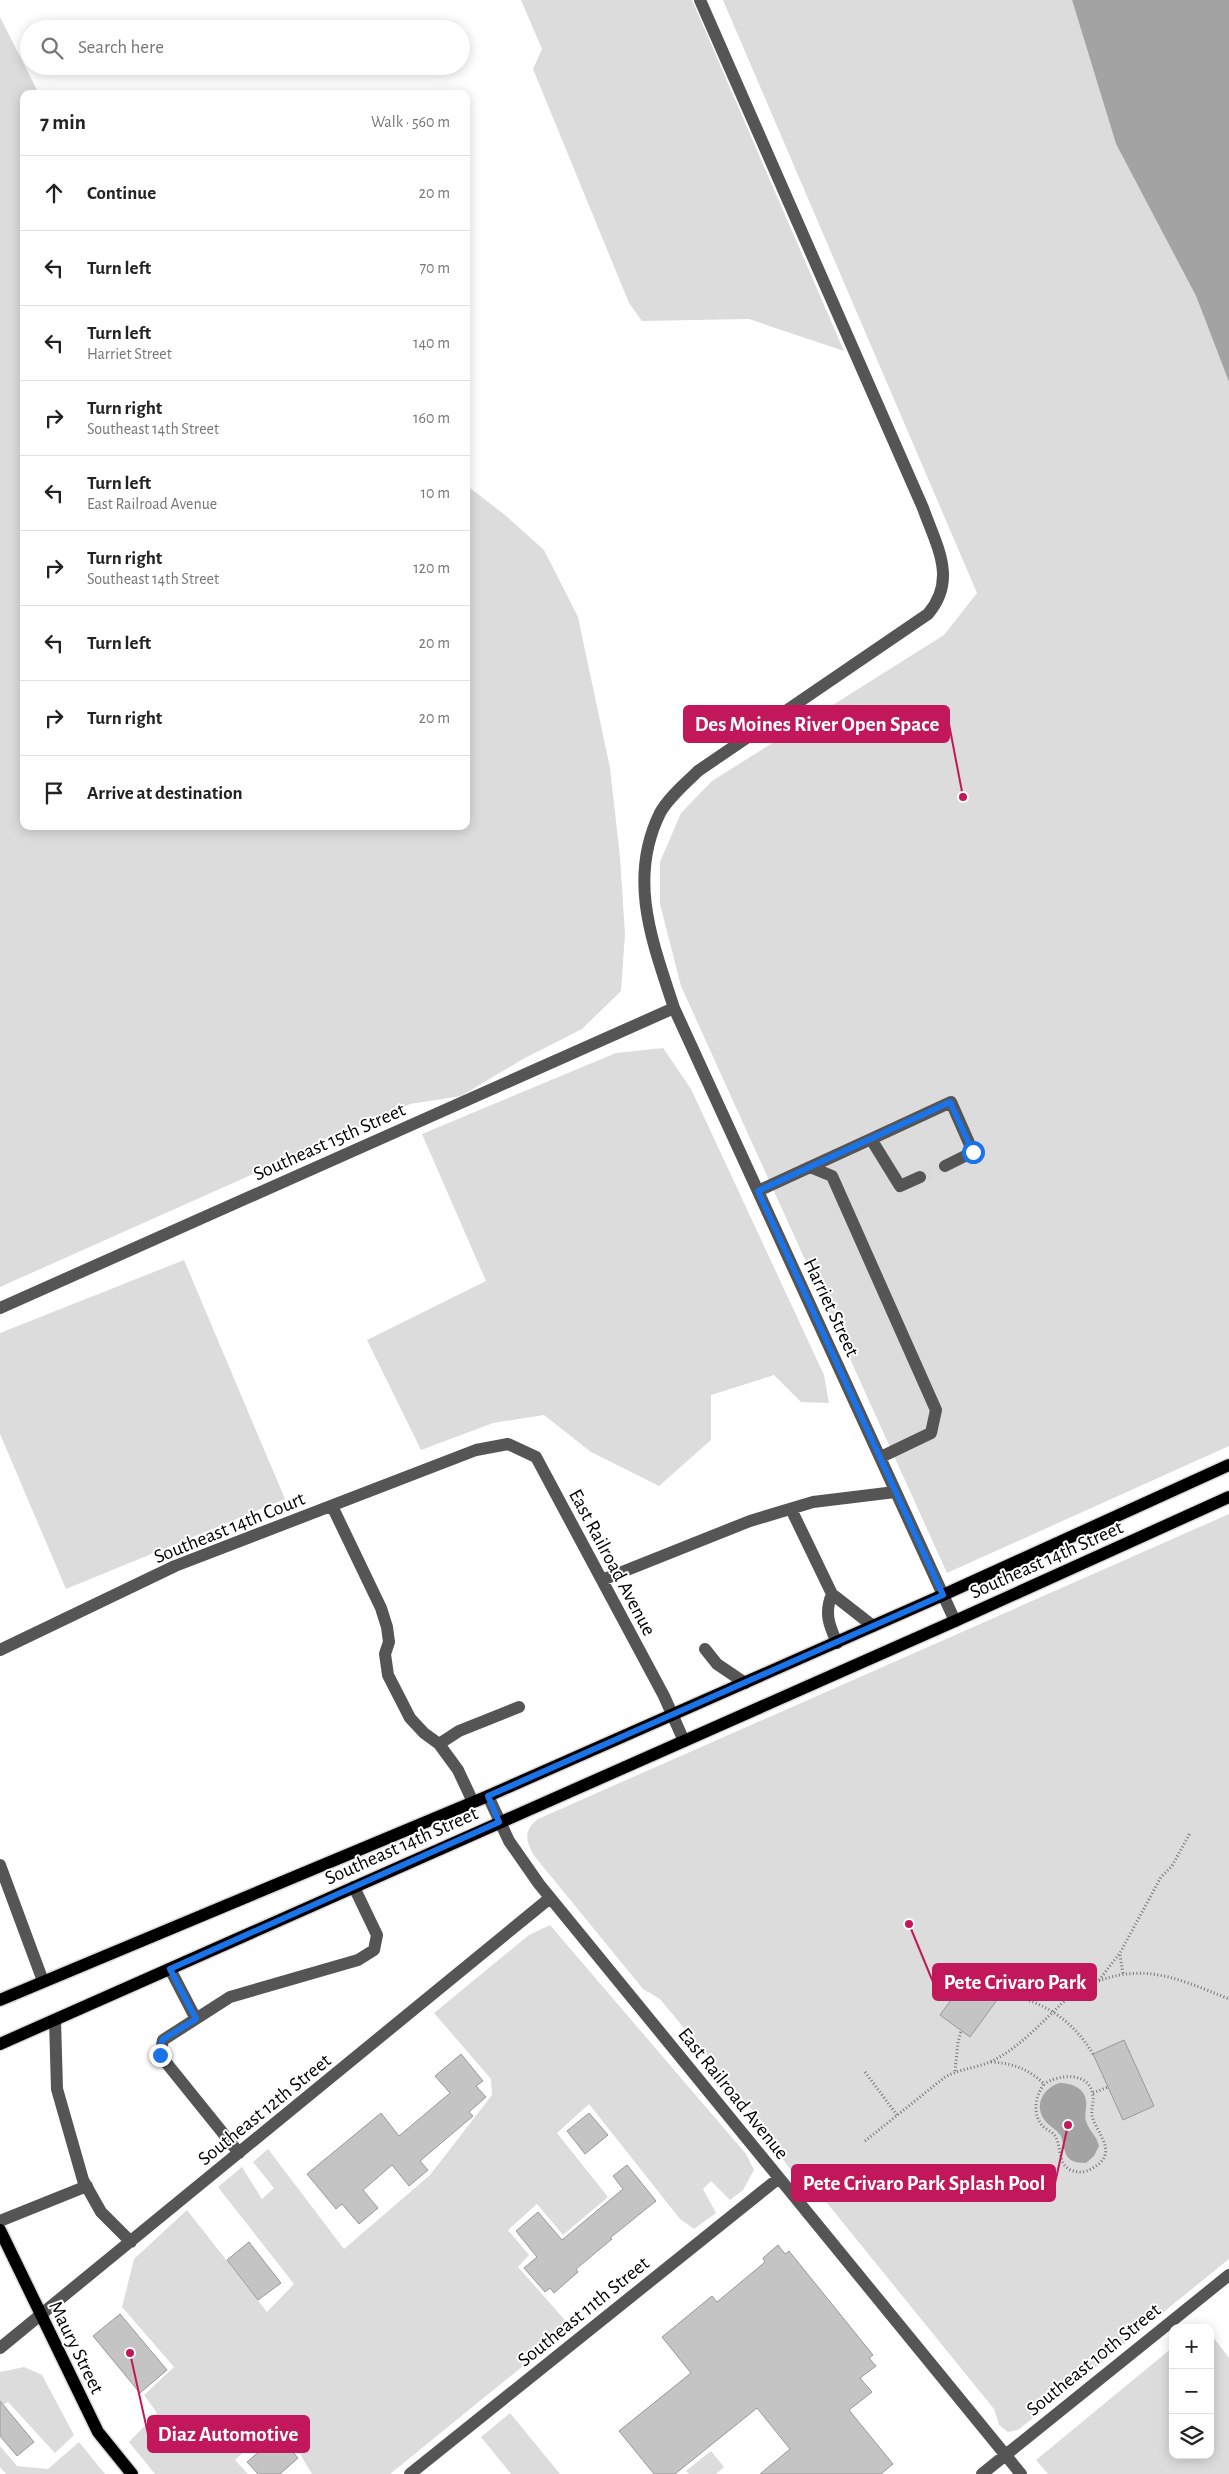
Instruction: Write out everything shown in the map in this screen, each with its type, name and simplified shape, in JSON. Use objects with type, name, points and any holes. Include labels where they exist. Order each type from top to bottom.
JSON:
[{"type":"main road","name":"Southeast 14th Street","points":[[0,2000],[488,1796],[943,1595],[1229,1465]]},
{"type":"main road","name":"Southeast 14th Street","points":[[0,2044],[955,1621],[1229,1497]]},
{"type":"main road","name":"Maury Street","points":[[0,2230],[98,2432],[132,2474]]},
{"type":"street","name":"Harriet Street","points":[[700,0],[923,508],[944,575],[941,594],[928,614],[698,771],[678,790],[661,812],[646,851],[644,893],[650,933],[674,1008],[955,1621]]},
{"type":"street","name":"Southeast 15th Street","points":[[0,1308],[674,1008]]},
{"type":"street","points":[[758,1191],[950,1102],[973,1152],[945,1166]]},
{"type":"street","points":[[871,1140],[900,1186],[920,1177]]},
{"type":"street","points":[[810,1167],[832,1176],[936,1410],[930,1432],[880,1457]]},
{"type":"street","name":"East Railroad Avenue","points":[[476,1450],[508,1444],[536,1457],[673,1714],[684,1741]]},
{"type":"street","name":"Southeast 14th Court","points":[[0,1650],[175,1566],[476,1450]]},
{"type":"street","points":[[602,1580],[750,1521],[812,1502],[895,1492]]},
{"type":"street","points":[[332,1506],[381,1608],[389,1642],[384,1654],[388,1675],[410,1718],[424,1733],[439,1744],[458,1770],[472,1802]]},
{"type":"street","points":[[791,1509],[832,1594],[873,1626]]},
{"type":"street","points":[[832,1594],[827,1606],[827,1620],[837,1642]]},
{"type":"street","points":[[705,1650],[717,1664],[745,1683]]},
{"type":"street","points":[[439,1744],[460,1731],[519,1707]]},
{"type":"street","name":"East Railroad Avenue","points":[[488,1796],[499,1822],[521,1861],[550,1898],[1022,2474]]},
{"type":"street","points":[[0,1865],[43,1981]]},
{"type":"street","points":[[239,2153],[160,2055],[162,2040],[230,1997],[358,1960],[374,1950],[377,1936],[354,1887]]},
{"type":"street","name":"Southeast 12th Street","points":[[0,2348],[550,1898]]},
{"type":"street","points":[[170,1969],[196,2019]]},
{"type":"street","points":[[55,2020],[57,2089],[87,2186],[101,2212],[131,2242]]},
{"type":"street","name":"Southeast 11th Street","points":[[410,2474],[779,2178]]},
{"type":"street","points":[[0,2221],[87,2186]]},
{"type":"street","name":"Southeast 10th Street","points":[[982,2474],[1229,2275]]},
{"type":"path","points":[[1098,1981],[1120,1953],[1161,1877],[1172,1866],[1190,1833]]},
{"type":"path","points":[[1120,1953],[1119,1961],[1123,1974]]},
{"type":"path","points":[[865,2141],[930,2088],[955,2072],[990,2062],[1020,2040],[1077,1990],[1098,1981],[1138,1972],[1167,1975],[1229,1999]]},
{"type":"path","points":[[1002,1994],[1026,1999],[1053,2011],[1077,2031],[1093,2054]]},
{"type":"path","points":[[955,2072],[961,2031]]},
{"type":"path","points":[[990,2062],[1016,2066],[1031,2072],[1044,2084]]},
{"type":"path","points":[[865,2072],[897,2115]]},
{"type":"path","points":[[1076,2077],[1087,2084],[1093,2093],[1092,2115],[1103,2134],[1105,2155],[1098,2165],[1083,2172],[1070,2169],[1063,2162],[1059,2155],[1055,2135],[1041,2124],[1037,2113],[1036,2102],[1044,2084],[1054,2078],[1076,2077]]},
{"type":"path","points":[[1093,2093],[1108,2087]]},
{"type":"shaded area","points":[[521,0],[692,0],[844,351],[749,319],[642,321],[629,303],[533,69],[542,49]]},
{"type":"shaded area","points":[[723,0],[1072,0],[1116,144],[1196,296],[1229,382],[1229,1446],[947,1573],[681,986],[660,904],[660,862],[681,813],[712,781],[944,635],[977,593]]},
{"type":"shaded area","points":[[1072,0],[1229,0],[1229,382],[1196,296],[1116,144]]},
{"type":"shaded area","points":[[0,17],[20,56],[20,75],[29,75],[37,90],[20,90],[20,830],[470,830],[470,488],[505,515],[544,550],[578,617],[610,768],[620,857],[625,934],[621,991],[582,1029],[523,1059],[461,1096],[410,1104],[0,1287]]},
{"type":"shaded area","points":[[663,1048],[691,1089],[824,1375],[829,1403],[801,1402],[774,1375],[711,1395],[711,1440],[659,1486],[591,1452],[544,1415],[493,1423],[421,1450],[367,1340],[486,1281],[422,1134],[616,1053]]},
{"type":"shaded area","points":[[184,1260],[285,1499],[66,1589],[0,1434],[0,1333]]},
{"type":"shaded area","points":[[1229,1514],[1229,2259],[1018,2430],[1008,2432],[999,2425],[994,2409],[827,2203],[809,2189],[793,2172],[780,2154],[771,2133],[660,1999],[643,1989],[536,1858],[527,1837],[530,1828],[538,1819]]},
{"type":"shaded area","points":[[550,1925],[746,2154],[754,2170],[743,2190],[730,2200],[711,2181],[703,2189],[716,2213],[694,2229],[680,2219],[589,2104],[557,2133],[608,2197],[563,2235],[537,2204],[508,2230],[529,2255],[518,2267],[571,2327],[390,2474],[312,2474],[277,2422],[235,2460],[248,2474],[155,2474],[129,2442],[157,2413],[144,2395],[174,2367],[122,2307],[134,2259],[187,2210],[267,2312],[294,2284],[218,2187],[242,2167],[262,2199],[274,2188],[253,2162],[268,2149],[344,2249],[430,2175],[492,2095],[491,2079],[434,2013],[529,1935]]},
{"type":"shaded area","points":[[1059,2083],[1077,2087],[1085,2096],[1086,2121],[1099,2146],[1094,2156],[1086,2163],[1069,2159],[1061,2136],[1042,2116],[1040,2110],[1041,2099],[1048,2090]]},
{"type":"shaded area","points":[[1214,2338],[1229,2358],[1229,2474],[1048,2474],[1036,2460],[1169,2350],[1169,2459],[1214,2459]]},
{"type":"shaded area","points":[[24,2367],[42,2375],[74,2435],[55,2453],[8,2402],[0,2407],[0,2372]]},
{"type":"shaded area","points":[[510,2413],[560,2474],[511,2474],[481,2437]]},
{"type":"shaded area","points":[[79,2442],[105,2474],[6,2474],[0,2467],[0,2446],[17,2466],[48,2469]]},
{"type":"shaded area","points":[[711,2451],[724,2467],[716,2474],[689,2474],[686,2471]]},
{"type":"building","points":[[978,1963],[1008,1985],[970,2037],[940,2015]]},
{"type":"building","points":[[1124,2040],[1154,2106],[1123,2120],[1093,2054]]},
{"type":"building","points":[[461,2054],[483,2081],[476,2086],[486,2097],[469,2112],[473,2116],[420,2161],[428,2170],[409,2186],[392,2165],[363,2190],[378,2208],[359,2224],[342,2204],[336,2209],[307,2174],[381,2113],[399,2136],[450,2093],[435,2076]]},
{"type":"building","points":[[589,2113],[608,2135],[585,2154],[567,2131]]},
{"type":"building","points":[[627,2165],[656,2201],[610,2238],[612,2239],[576,2269],[578,2272],[554,2293],[550,2288],[545,2292],[524,2268],[537,2257],[516,2231],[538,2212],[562,2240],[623,2189],[613,2176]]},
{"type":"building","points":[[249,2242],[281,2283],[258,2300],[227,2260]]},
{"type":"building","points":[[778,2245],[785,2254],[789,2251],[873,2355],[869,2358],[876,2366],[860,2378],[872,2392],[849,2410],[893,2464],[881,2474],[760,2474],[790,2449],[757,2408],[675,2474],[654,2474],[619,2431],[691,2373],[662,2337],[712,2296],[717,2302],[765,2262],[763,2258]]},
{"type":"building","points":[[120,2314],[167,2370],[140,2393],[93,2336]]},
{"type":"building","points":[[0,2401],[34,2442],[17,2456],[0,2436]]},
{"type":"building","points":[[283,2440],[298,2458],[280,2474],[258,2474],[247,2462],[268,2444],[272,2449]]},
{"type":"tunnel","points":[[920,1177],[945,1166]]},
{"type":"place","name":"Des Moines River Open Space","points":[[963,797]]},
{"type":"place","name":"Pete Crivaro Park","points":[[909,1924]]},
{"type":"place","name":"Pete Crivaro Park Splash Pool","points":[[1068,2125]]},
{"type":"place","name":"Diaz Automotive","points":[[130,2353]]},
{"type":"route","points":[[160,2055],[162,2040],[196,2019],[170,1969],[499,1822],[488,1796],[943,1595],[758,1191],[950,1102],[973,1152]]}]
